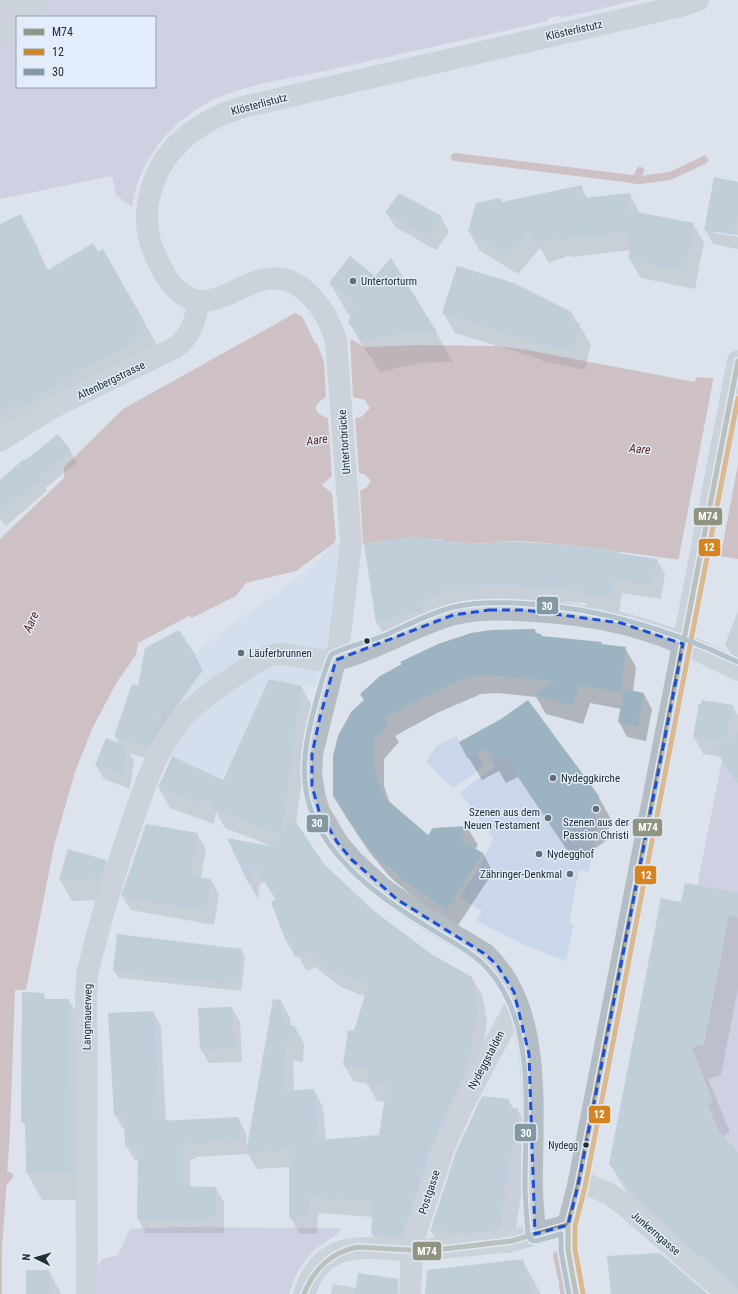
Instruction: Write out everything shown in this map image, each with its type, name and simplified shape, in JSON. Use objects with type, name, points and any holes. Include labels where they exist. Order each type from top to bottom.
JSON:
[{"type":"street","points":[[0,4],[23,0]]},
{"type":"street","points":[[26,16],[38,0]]},
{"type":"street","name":"Klösterlistutz","points":[[199,301],[184,296],[166,278],[149,242],[146,222],[149,197],[162,165],[180,143],[200,126],[214,118],[243,107],[681,6],[698,0]]},
{"type":"street","points":[[0,35],[16,25]]},
{"type":"street","name":"Untertorbrücke","points":[[199,301],[212,300],[266,279],[289,282],[301,287],[314,300],[334,330],[336,340],[351,544],[336,660]]},
{"type":"street","name":"Altenbergstrasse","points":[[0,441],[52,408],[176,347],[184,341],[191,331],[196,318],[199,301]]},
{"type":"street","points":[[576,1294],[568,1250],[568,1225],[579,1181],[738,361]]},
{"type":"street","points":[[535,1234],[532,1179],[533,1108],[528,1048],[517,1003],[508,982],[497,965],[479,949],[420,915],[382,888],[352,860],[337,842],[319,811],[312,786],[312,754],[320,717],[336,660],[453,615],[478,611],[505,610],[569,614],[621,623],[656,634],[697,650],[738,670]]},
{"type":"street","name":"Langmauerweg","points":[[87,1294],[86,982],[121,854],[151,771],[160,752],[180,721],[192,708],[256,662],[267,656],[276,654],[327,661],[336,660]]},
{"type":"street","name":"Nydeggstalden","points":[[467,1096],[517,1003]]},
{"type":"street","name":"Postgasse","points":[[410,1294],[412,1251],[416,1233],[444,1147],[467,1096]]},
{"type":"street","name":"Junkerngasse","points":[[579,1181],[610,1194],[727,1294]]},
{"type":"street","points":[[304,1294],[317,1269],[332,1255],[338,1252],[357,1248],[412,1251],[494,1244],[568,1225]]},
{"type":"highlighted area","points":[[489,610],[525,610],[621,623],[683,644],[578,1186],[568,1225],[535,1234],[529,1054],[514,992],[497,965],[485,954],[398,900],[352,860],[337,842],[319,811],[312,786],[312,754],[320,717],[336,660],[453,615]]},
{"type":"shaded area","points":[[0,0],[638,0],[561,18],[561,15],[548,18],[548,21],[261,84],[230,93],[202,106],[176,125],[165,136],[155,149],[140,176],[132,207],[116,195],[112,176],[0,199]]},
{"type":"shaded area","points":[[334,544],[352,544],[328,690],[269,679],[222,779],[170,755],[148,749],[166,695],[202,647],[312,567]]},
{"type":"shaded area","points":[[457,736],[468,758],[477,754],[484,766],[453,788],[426,762],[436,746]]},
{"type":"shaded area","name":"Nydegghof","points":[[504,755],[553,828],[576,831],[595,818],[599,819],[589,872],[579,870],[569,923],[574,924],[566,961],[527,946],[476,921],[482,911],[460,897],[479,868],[493,839],[460,792],[495,767],[492,761]]},
{"type":"shaded area","points":[[722,760],[738,784],[738,893],[716,889],[696,892]]},
{"type":"shaded area","points":[[729,915],[738,917],[738,1152],[717,1129],[708,1104],[713,1101],[692,1048],[704,1044]]},
{"type":"shaded area","points":[[179,1227],[342,1228],[335,1236],[315,1250],[305,1261],[297,1273],[289,1294],[96,1294],[96,1276],[102,1259],[118,1255],[130,1229]]},
{"type":"water","name":"Aare","points":[[295,313],[302,316],[315,343],[353,340],[364,347],[422,345],[496,346],[527,350],[695,382],[696,377],[738,380],[738,559],[701,553],[699,562],[549,543],[497,541],[497,544],[443,542],[443,539],[416,539],[415,537],[364,544],[333,544],[296,571],[246,583],[236,596],[192,618],[189,616],[138,643],[136,655],[117,682],[93,727],[75,772],[54,846],[26,990],[15,990],[10,1131],[2,1250],[2,1294],[0,1294],[0,539],[64,478],[64,467],[123,409]]},
{"type":"pier","points":[[350,339],[353,397],[365,400],[370,408],[361,417],[355,418],[359,473],[364,474],[371,481],[367,487],[360,491],[363,544],[334,544],[336,538],[332,493],[322,485],[332,476],[328,418],[319,414],[315,408],[319,402],[326,397],[324,362],[316,341]]},
{"type":"pier","points":[[714,376],[738,378],[738,464],[720,559],[702,556],[700,564],[678,562]]},
{"type":"building","points":[[714,177],[738,182],[738,211],[734,235],[704,230]]},
{"type":"building","points":[[582,185],[583,198],[630,193],[630,211],[694,223],[685,271],[629,260],[630,231],[560,239],[559,237],[538,245],[530,229],[507,257],[468,231],[476,203],[500,198],[502,202]]},
{"type":"building","points":[[399,193],[442,216],[427,236],[385,213]]},
{"type":"building","points":[[21,214],[46,271],[93,243],[98,252],[103,249],[145,323],[142,336],[101,361],[99,359],[25,405],[21,400],[0,415],[0,224]]},
{"type":"building","points":[[350,256],[375,276],[391,258],[437,332],[402,333],[361,342],[357,330],[348,323],[356,302],[329,283]]},
{"type":"building","points":[[457,266],[514,283],[571,312],[570,321],[580,323],[574,351],[529,342],[529,340],[442,313]]},
{"type":"building","points":[[58,434],[71,451],[39,477],[41,479],[0,514],[0,480],[24,459],[26,460]]},
{"type":"building","points":[[414,537],[443,540],[443,542],[497,544],[497,541],[558,544],[619,551],[619,553],[657,559],[653,585],[615,579],[612,598],[579,594],[580,589],[474,585],[474,590],[445,590],[422,603],[423,610],[376,623],[364,544]]},
{"type":"building","points":[[535,629],[535,633],[541,634],[542,636],[602,642],[601,644],[626,647],[621,693],[580,685],[573,706],[534,695],[554,681],[487,675],[470,676],[427,695],[384,718],[389,723],[374,740],[374,767],[384,797],[428,835],[433,828],[468,826],[459,840],[483,853],[447,910],[402,880],[403,879],[377,858],[358,835],[333,796],[333,756],[338,736],[351,712],[364,700],[360,694],[380,676],[402,664],[400,662],[438,644],[471,633],[491,630]]},
{"type":"building","points":[[179,630],[196,655],[166,695],[148,748],[114,736],[132,684],[138,686],[145,648]]},
{"type":"building","points":[[269,679],[302,686],[281,835],[213,809],[205,793],[203,805],[158,788],[172,756],[223,780]]},
{"type":"building","points":[[624,689],[644,693],[638,727],[618,722]]},
{"type":"building","name":"Nydeggkirche","points":[[528,700],[599,796],[595,818],[576,831],[553,828],[504,755],[492,761],[486,749],[468,759],[459,742],[501,719]]},
{"type":"building","points":[[702,700],[733,705],[726,742],[738,732],[738,783],[715,750],[724,743],[693,737],[699,704],[701,704]]},
{"type":"building","points":[[106,738],[126,746],[122,775],[95,765]]},
{"type":"building","points":[[292,816],[324,864],[373,910],[433,955],[472,977],[478,1004],[468,1067],[433,1142],[402,1236],[371,1234],[373,1201],[309,1197],[308,1218],[289,1218],[289,1149],[246,1153],[273,999],[281,1000],[283,1024],[295,1026],[294,1045],[284,1043],[286,1091],[314,1089],[318,1140],[379,1135],[387,1086],[366,1084],[368,1068],[343,1065],[348,1030],[354,1031],[368,985],[329,970],[306,950],[296,954],[289,939],[286,941],[271,902],[276,899],[254,865],[251,867],[249,885],[227,838],[276,847]]},
{"type":"building","points":[[146,824],[198,833],[191,876],[211,879],[206,911],[121,896]]},
{"type":"building","points":[[68,849],[106,860],[100,879],[59,880]]},
{"type":"building","points":[[685,883],[738,893],[738,916],[729,915],[703,1044],[691,1048],[713,1101],[707,1104],[719,1132],[738,1152],[738,1289],[642,1204],[609,1164],[661,898],[681,902]]},
{"type":"building","points":[[117,934],[242,949],[238,984],[113,971]]},
{"type":"building","points":[[22,992],[44,993],[44,999],[69,999],[71,1173],[26,1173],[25,1122],[21,1122]]},
{"type":"building","points":[[232,1007],[235,1048],[200,1049],[198,1008]]},
{"type":"building","points":[[154,1011],[159,1121],[239,1117],[240,1140],[187,1143],[187,1145],[183,1145],[182,1186],[216,1187],[216,1218],[137,1219],[138,1145],[125,1146],[124,1115],[114,1115],[108,1013]]},
{"type":"building","points":[[482,1096],[509,1099],[510,1108],[518,1108],[499,1230],[430,1231],[456,1152]]},
{"type":"building","points":[[660,1253],[708,1294],[611,1294],[607,1256]]},
{"type":"building","points":[[523,1259],[531,1294],[425,1294],[427,1270]]},
{"type":"building","points":[[26,1270],[49,1270],[50,1294],[26,1294]]},
{"type":"building","points":[[358,1273],[398,1279],[398,1294],[355,1294]]},
{"type":"waterway","points":[[455,157],[640,180],[670,176],[704,160]]},
{"type":"waterway","points":[[636,180],[640,171]]},
{"type":"waterway","points":[[0,1186],[9,1176]]},
{"type":"waterway","points":[[557,1255],[562,1279]]},
{"type":"waterway","points":[[563,1285],[564,1292]]},
{"type":"transit line","name":"M74","points":[[576,1294],[568,1250],[568,1225],[578,1186],[738,361]]},
{"type":"transit line","name":"12","points":[[583,1293],[575,1249],[575,1226],[585,1187],[738,398]]},
{"type":"transit line","name":"30","points":[[569,1294],[561,1251],[561,1234],[536,1241],[531,1240],[528,1235],[525,1190],[525,1068],[517,1023],[509,1002],[501,987],[483,964],[462,948],[405,913],[369,886],[352,871],[324,836],[314,817],[305,787],[305,761],[310,726],[326,667],[332,654],[386,635],[436,612],[463,605],[501,602],[529,604],[610,616],[688,640],[738,662]]},
{"type":"transit line","name":"M74","points":[[304,1294],[313,1277],[324,1263],[339,1253],[357,1247],[427,1251],[511,1241],[568,1225]]},
{"type":"place","name":"Untertorturm","points":[[353,281]]},
{"type":"place","name":"Läuferbrunnen","points":[[241,653]]},
{"type":"place","name":"Nydeggkirche","points":[[553,778]]},
{"type":"place","name":"Szenen aus der Passion Christi","points":[[596,809]]},
{"type":"place","name":"Szenen aus dem Neuen Testament","points":[[548,818]]},
{"type":"place","name":"Nydegghof","points":[[539,854]]},
{"type":"place","name":"Zähringer-Denkmal","points":[[570,874]]},
{"type":"place","name":"Nydegg","points":[[586,1145]]}]
